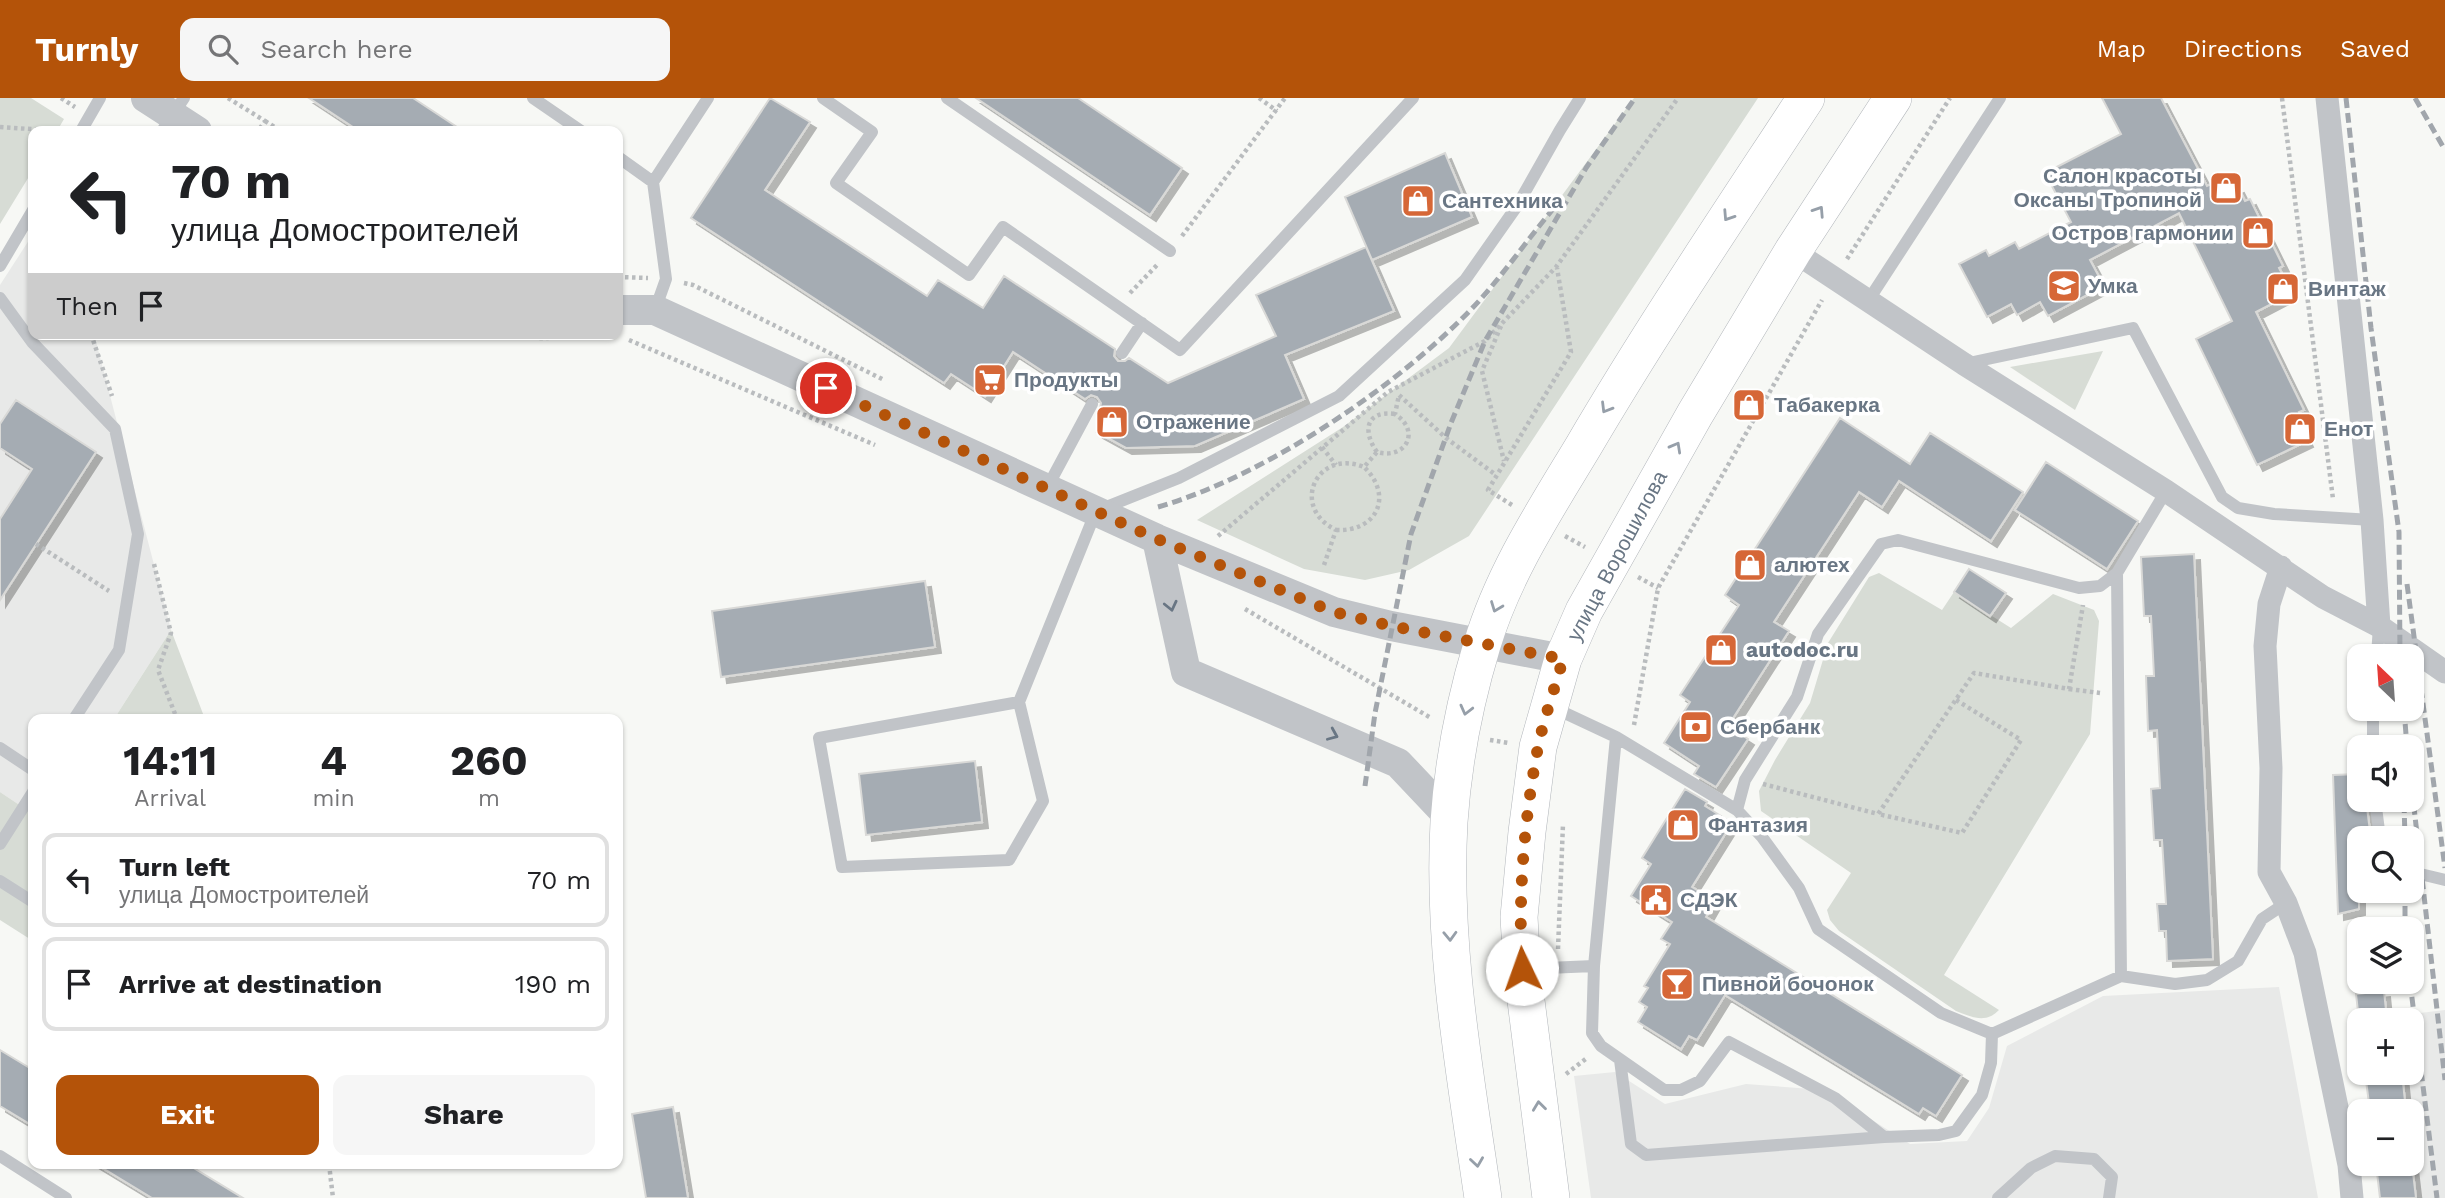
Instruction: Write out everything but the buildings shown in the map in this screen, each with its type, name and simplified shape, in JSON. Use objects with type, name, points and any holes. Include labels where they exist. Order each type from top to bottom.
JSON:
[{"type":"main road","points":[[1483,1198],[1452,979],[1447,873],[1450,818],[1460,736],[1482,644],[1507,580],[1552,498],[1628,372],[1806,98]]},
{"type":"main road","name":"улица Ворошилова","points":[[1551,1198],[1522,969],[1520,918],[1538,747],[1563,659],[1584,611],[1695,414],[1793,251],[1893,98]]},
{"type":"street","points":[[146,98],[190,126]]},
{"type":"street","points":[[2327,98],[2372,520],[2379,626]]},
{"type":"street","points":[[1793,251],[1964,364],[2166,491],[2323,597],[2379,626],[2445,673]]},
{"type":"street","points":[[623,310],[655,310],[1157,539],[1334,612],[1563,659]]},
{"type":"street","points":[[1157,539],[1186,672],[1398,764],[1450,818]]},
{"type":"street","points":[[2281,567],[2269,604],[2265,646],[2272,768],[2269,872],[2286,903],[2305,953],[2349,1165],[2351,1198]]},
{"type":"lane","points":[[84,126],[100,98]]},
{"type":"lane","points":[[533,98],[574,126]]},
{"type":"lane","points":[[655,310],[666,279],[653,182],[708,98]]},
{"type":"lane","points":[[823,98],[872,132],[836,183],[970,275],[1003,227],[1180,349],[1413,98]]},
{"type":"lane","points":[[947,98],[1170,251]]},
{"type":"lane","points":[[1019,702],[819,738],[842,867],[1009,860],[1043,801],[1019,702],[1096,511],[1179,478],[1339,396],[1465,280],[1517,206],[1580,98]]},
{"type":"lane","points":[[1868,301],[2000,98]]},
{"type":"lane","points":[[623,161],[653,182]]},
{"type":"lane","points":[[0,266],[28,218]]},
{"type":"lane","points":[[0,298],[28,336]]},
{"type":"lane","points":[[1122,354],[1142,323]]},
{"type":"lane","points":[[1964,364],[2133,328],[2222,497],[2238,508],[2274,514],[2372,520]]},
{"type":"lane","points":[[31,340],[114,429],[138,534],[119,650],[77,714]]},
{"type":"lane","points":[[1046,488],[1092,404]]},
{"type":"lane","points":[[1737,810],[1745,780],[1797,697],[1818,634],[1881,544],[1898,540],[2067,585],[2100,586],[2117,573],[2166,491]]},
{"type":"lane","points":[[2117,573],[2121,976]]},
{"type":"lane","points":[[2378,644],[2379,626]]},
{"type":"lane","points":[[1549,706],[1616,737],[1737,810],[1762,837],[1799,888],[1818,929],[1941,1013],[1992,1034],[2121,976],[2175,984],[2207,980],[2238,961],[2262,919],[2286,903]]},
{"type":"lane","points":[[1616,737],[1594,966],[1592,1033],[1601,1046],[1664,1090],[1681,1090],[1700,1081],[1729,1042],[1835,1098],[1884,1137]]},
{"type":"lane","points":[[0,748],[28,767]]},
{"type":"lane","points":[[0,844],[28,800]]},
{"type":"lane","points":[[2424,875],[2445,880]]},
{"type":"lane","points":[[0,881],[28,899]]},
{"type":"lane","points":[[1522,969],[1594,966]]},
{"type":"lane","points":[[1620,1060],[1631,1144],[1646,1156],[1939,1135],[1956,1131],[1982,1095],[1991,1063],[1992,1034]]},
{"type":"lane","points":[[0,1156],[66,1198]]},
{"type":"lane","points":[[1998,1198],[2031,1168],[2055,1156],[2094,1159],[2112,1177],[2109,1198]]},
{"type":"path","points":[[228,98],[273,126]]},
{"type":"path","points":[[1259,98],[1276,111]]},
{"type":"path","points":[[1118,306],[1170,251],[1285,98]]},
{"type":"path","points":[[1206,530],[1218,536],[1388,392],[1485,341],[1556,267],[1678,98]]},
{"type":"path","points":[[1630,746],[1658,588],[1834,279],[1950,98]]},
{"type":"path","points":[[2282,98],[2335,517]]},
{"type":"path","points":[[262,126],[265,121]]},
{"type":"path","points":[[0,127],[28,129]]},
{"type":"path","points":[[623,276],[666,279],[693,285],[889,382]]},
{"type":"path","points":[[1502,323],[1482,371],[1504,462]]},
{"type":"path","points":[[1395,415],[1399,395],[1446,438],[1496,475]]},
{"type":"path","points":[[1386,413],[1395,415],[1406,424],[1409,434],[1407,443],[1401,450],[1392,453],[1377,452],[1368,434],[1368,424],[1375,416],[1386,413]]},
{"type":"path","points":[[1322,447],[1336,465]]},
{"type":"path","points":[[1364,467],[1377,452]]},
{"type":"path","points":[[1347,463],[1364,467],[1375,478],[1381,498],[1376,510],[1364,524],[1346,530],[1336,530],[1320,520],[1311,496],[1318,477],[1336,465],[1347,463]]},
{"type":"path","points":[[1324,565],[1336,530]]},
{"type":"path","points":[[36,544],[127,603]]},
{"type":"path","points":[[2069,689],[2087,587]]},
{"type":"path","points":[[1878,814],[1974,673],[2118,695]]},
{"type":"path","points":[[1745,780],[1962,833],[2021,740],[1956,700]]},
{"type":"path","points":[[330,1169],[333,1198]]},
{"type":"shaded area","points":[[0,98],[31,98],[64,119],[60,126],[28,126],[28,178],[0,224]]},
{"type":"shaded area","points":[[1634,98],[1758,98],[1469,536],[1409,570],[1365,580],[1304,569],[1197,520],[1343,427],[1449,348]]},
{"type":"shaded area","points":[[28,242],[28,340],[96,340],[171,630],[117,714],[28,714],[28,811],[0,792],[0,285]]},
{"type":"shaded area","points":[[2103,351],[2075,410],[2010,367]]},
{"type":"shaded area","points":[[1879,573],[1942,610],[1954,592],[2011,628],[2053,594],[2094,610],[2099,621],[2090,734],[1944,975],[1999,1010],[1989,1017],[1978,1018],[1956,1011],[1839,931],[1830,920],[1827,910],[1851,873],[1761,811],[1759,791],[1810,703],[1828,643],[1869,577]]},
{"type":"shaded area","points":[[171,630],[203,714],[117,714]]},
{"type":"shaded area","points":[[0,792],[28,811],[28,938],[0,920]]},
{"type":"shaded area","points":[[2279,987],[2318,1198],[1591,1198],[1574,1076],[1615,1072],[1665,1104],[1746,1084],[1825,1090],[1910,1144],[1967,1141],[1989,1108],[2007,1046],[2103,996]]},
{"type":"shaded area","points":[[2445,1010],[2445,1198],[2416,1198],[2414,1176],[2424,1176],[2424,1099],[2405,1099],[2403,1085],[2424,1085],[2424,1013]]},
{"type":"railway","points":[[1365,786],[1375,713],[1411,534],[1451,423],[1485,341],[1586,168],[1635,98]]},
{"type":"railway","points":[[2346,98],[2371,328],[2399,532],[2400,644]]},
{"type":"railway","points":[[2415,98],[2445,150]]},
{"type":"railway","points":[[1158,507],[1200,493],[1287,450],[1373,394],[1448,332],[1479,301],[1553,209]]},
{"type":"railway","points":[[2407,584],[2445,868]]},
{"type":"railway","points":[[2405,721],[2406,735]]},
{"type":"railway","points":[[2404,812],[2405,826]]},
{"type":"railway","points":[[2415,812],[2445,1080]]},
{"type":"railway","points":[[2405,903],[2405,917]]},
{"type":"railway","points":[[2412,994],[2437,1198]]},
{"type":"place","name":"Салон красоты Оксаны Тропиной","points":[[2226,188]]},
{"type":"place","name":"Сантехника","points":[[1418,201]]},
{"type":"place","name":"Остров гармонии","points":[[2258,233]]},
{"type":"place","name":"Умка","points":[[2064,286]]},
{"type":"place","name":"Винтаж","points":[[2283,289]]},
{"type":"place","name":"Продукты","points":[[990,380]]},
{"type":"place","name":"Табакерка","points":[[1749,405]]},
{"type":"place","name":"Отражение","points":[[1112,422]]},
{"type":"place","name":"Енот","points":[[2300,429]]},
{"type":"place","name":"алютех","points":[[1750,565]]},
{"type":"place","name":"autodoc.ru","points":[[1721,650]]},
{"type":"place","name":"Сбербанк","points":[[1696,727]]},
{"type":"place","name":"Фантазия","points":[[1683,825]]},
{"type":"place","name":"СДЭК","points":[[1656,900]]},
{"type":"place","name":"Пивной бочонок","points":[[1677,984]]},
{"type":"route","points":[[826,388],[1157,539],[1334,612],[1391,626],[1563,659],[1538,747],[1520,918],[1522,969]]}]
